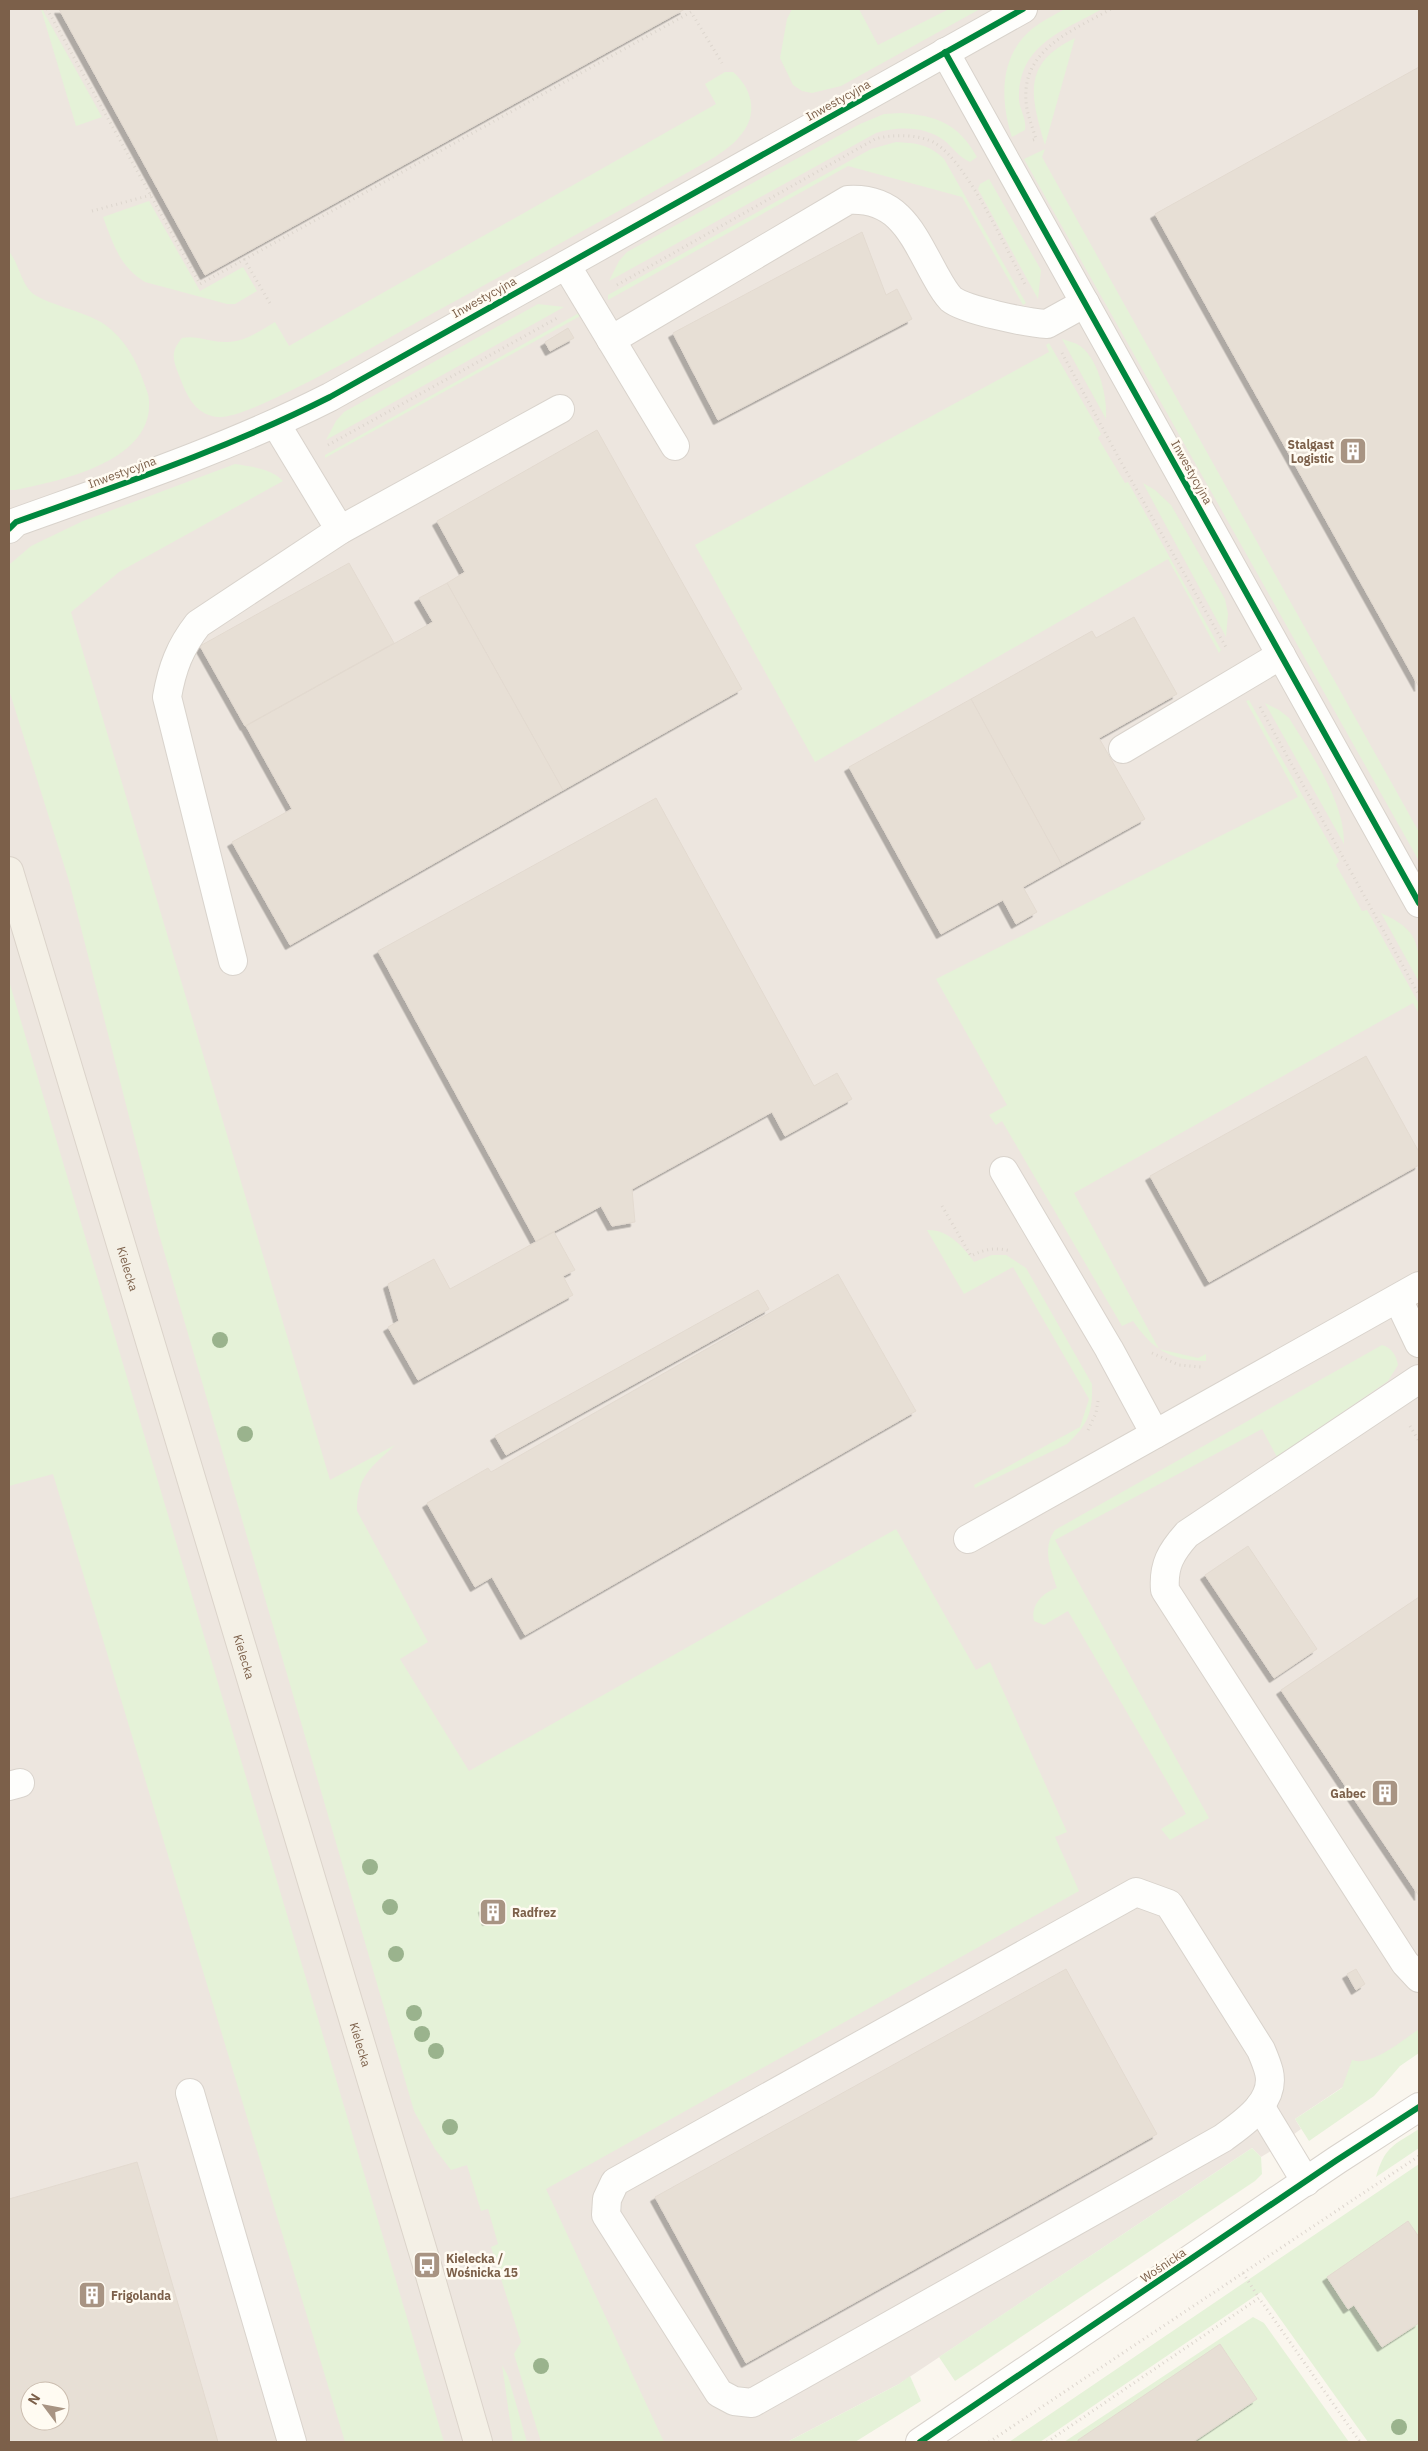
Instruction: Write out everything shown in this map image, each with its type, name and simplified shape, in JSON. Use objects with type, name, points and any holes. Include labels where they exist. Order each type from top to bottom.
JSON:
[{"type":"main road","name":"Kielecka","points":[[9,870],[427,2265],[478,2442]]},
{"type":"street","name":"Inwestycyjna","points":[[11,524],[195,458],[276,424],[330,397],[1023,9]]},
{"type":"street","name":"Inwestycyjna","points":[[946,52],[1419,903]]},
{"type":"street","points":[[611,340],[848,200],[863,199],[882,204],[909,227],[941,285],[951,299],[966,306],[1046,324],[1085,303]]},
{"type":"street","points":[[566,265],[675,446]]},
{"type":"street","points":[[233,961],[167,697],[176,659],[185,640],[198,624],[340,530],[560,409]]},
{"type":"street","points":[[276,424],[340,530]]},
{"type":"street","points":[[1123,749],[1281,655]]},
{"type":"street","points":[[1004,1171],[1109,1349],[1155,1434]]},
{"type":"street","points":[[968,1539],[1409,1292],[1419,1343]]},
{"type":"street","points":[[1419,1379],[1187,1534],[1173,1550],[1166,1563],[1164,1578],[1165,1590],[1405,1963],[1419,1978]]},
{"type":"street","points":[[1136,1892],[1169,1904],[1261,2050],[1269,2073],[1269,2089],[1260,2106],[1246,2121],[1222,2138],[752,2404],[734,2401],[719,2393],[606,2215],[607,2199],[615,2182],[1136,1892]]},
{"type":"street","points":[[190,2092],[292,2442]]},
{"type":"street","name":"Wośnicka","points":[[920,2442],[1306,2182],[1419,2095]]},
{"type":"street","points":[[1260,2106],[1306,2182]]},
{"type":"street","name":"Wośnicka","points":[[1336,2160],[1419,2107]]},
{"type":"path","points":[[47,9],[200,284],[691,12],[722,63]]},
{"type":"path","points":[[966,176],[1036,139],[1027,108],[1027,92],[1030,74],[1038,55],[1059,38],[1111,9]]},
{"type":"path","points":[[299,461],[875,139],[897,135],[934,142],[954,158],[966,176],[1121,462],[1244,678],[1419,995]]},
{"type":"path","points":[[92,211],[151,195]]},
{"type":"path","points":[[244,259],[271,305]]},
{"type":"path","points":[[942,1206],[971,1256],[984,1249],[999,1248],[1018,1254]]},
{"type":"path","points":[[1109,1349],[1136,1335],[1143,1346],[1164,1360],[1179,1365],[1204,1367]]},
{"type":"path","points":[[1087,1432],[1096,1413],[1098,1396]]},
{"type":"path","points":[[989,2442],[1419,2156]]},
{"type":"path","points":[[1243,2273],[1360,2442]]},
{"type":"path","points":[[1047,2442],[1259,2298]]},
{"type":"shaded area","points":[[9,9],[1419,9],[1419,2036],[1295,2119],[1301,2129],[1271,2151],[1261,2157],[1252,2148],[899,2384],[787,2442],[9,2442]]},
{"type":"green space","points":[[42,9],[102,117],[76,126]]},
{"type":"green space","points":[[792,9],[859,9],[878,45],[949,9],[980,9],[841,86],[812,93],[802,91],[793,85],[780,58],[787,19]]},
{"type":"green space","points":[[1065,9],[1102,9],[1059,32],[1035,51],[1021,78],[1019,100],[1025,121],[1025,130],[1012,137],[1005,108],[1004,94],[1008,65],[1013,52],[1032,29]]},
{"type":"green space","points":[[1075,38],[1045,145],[1036,111],[1034,83],[1038,70],[1046,59],[1058,48]]},
{"type":"green space","points":[[725,72],[733,72],[745,86],[749,94],[751,112],[745,129],[739,137],[715,157],[326,373],[260,405],[234,414],[217,417],[202,412],[188,396],[174,360],[174,351],[182,338],[193,337],[219,342],[238,341],[275,322],[289,346],[716,104],[705,84]]},
{"type":"green space","points":[[901,113],[925,116],[945,123],[962,136],[977,157],[970,162],[945,141],[929,132],[921,130],[902,128],[876,133],[609,281],[619,261],[627,252],[860,124],[884,114]]},
{"type":"green space","points":[[896,142],[922,145],[933,150],[944,159],[1026,303],[1023,305],[962,197],[848,166],[608,300],[608,295],[871,149]]},
{"type":"green space","points":[[1045,149],[1042,157],[1419,832],[1419,861],[1024,159]]},
{"type":"green space","points":[[989,179],[1041,270],[1038,299],[978,189],[980,184]]},
{"type":"green space","points":[[149,201],[200,291],[243,267],[257,291],[235,304],[227,304],[145,282],[136,276],[118,254],[103,217]]},
{"type":"green space","points":[[9,252],[24,283],[31,292],[45,300],[87,315],[104,324],[118,336],[129,350],[137,366],[149,401],[146,422],[136,439],[120,454],[78,474],[15,490],[9,490]]},
{"type":"green space","points":[[538,304],[564,307],[326,440],[336,421],[344,412]]},
{"type":"green space","points":[[579,313],[582,315],[325,458],[325,455]]},
{"type":"green space","points":[[1062,339],[1077,344],[1091,357],[1103,389],[1106,419]]},
{"type":"green space","points":[[1049,343],[1101,434],[1098,438],[1125,483],[1128,482],[1221,650],[1219,653],[1168,559],[815,762],[695,545],[1049,352],[1046,345]]},
{"type":"green space","points":[[235,464],[273,473],[283,481],[119,572],[71,612],[330,1480],[395,1445],[367,1473],[360,1489],[357,1511],[428,1642],[400,1659],[469,1771],[896,1529],[976,1670],[990,1662],[1067,1832],[1055,1837],[1079,1891],[546,2189],[664,2442],[541,2442],[514,2354],[521,2342],[491,2247],[498,2244],[488,2209],[481,2211],[467,2165],[451,2170],[435,2149],[414,2111],[159,1234],[69,881],[9,690],[10,564],[31,546],[83,521]]},
{"type":"green space","points":[[1143,483],[1155,490],[1171,505],[1225,599],[1228,614],[1226,637]]},
{"type":"green space","points":[[1249,700],[1339,861],[1336,865],[1362,911],[1367,910],[1419,1004],[1419,1014],[1413,1003],[1074,1193],[1159,1348],[1140,1331],[1133,1321],[1122,1326],[1002,1121],[996,1125],[989,1115],[1007,1105],[936,979],[1298,797],[1246,701]]},
{"type":"green space","points":[[1265,703],[1289,718],[1325,779],[1339,812],[1344,844]]},
{"type":"green space","points":[[1381,913],[1394,919],[1410,932],[1417,948],[1419,982]]},
{"type":"green space","points":[[9,981],[444,2442],[345,2442],[53,1474],[9,1486]]},
{"type":"green space","points":[[927,1230],[934,1230],[948,1235],[965,1250],[974,1262],[992,1255],[1006,1255],[1026,1268],[1092,1384],[1088,1417],[1080,1431],[1067,1444],[975,1488],[974,1485],[1080,1427],[1089,1399],[1013,1267],[964,1294]]},
{"type":"green space","points":[[1382,1345],[1393,1352],[1398,1365],[1388,1381],[1277,1457],[1262,1429],[1055,1540],[1209,1818],[1170,1840],[1161,1829],[1186,1814],[1068,1611],[1044,1625],[1034,1621],[1034,1610],[1039,1600],[1057,1588],[1048,1558],[1051,1537],[1055,1530]]},
{"type":"green space","points":[[1160,1349],[1198,1358],[1206,1354],[1206,1361],[1172,1356]]},
{"type":"green space","points":[[1419,2029],[1419,2053],[1400,2066],[1374,2096],[1309,2141],[1295,2119],[1342,2088],[1352,2060],[1368,2060],[1377,2056]]},
{"type":"green space","points":[[1419,2129],[1419,2148],[1376,2177],[1387,2152]]},
{"type":"green space","points":[[1252,2148],[1261,2157],[1262,2174],[1255,2181],[955,2381],[939,2357]]},
{"type":"green space","points":[[1419,2164],[1419,2442],[1368,2442],[1261,2292],[1040,2442],[1009,2442]]},
{"type":"green space","points":[[1253,2317],[1264,2323],[1349,2442],[1064,2442]]},
{"type":"green space","points":[[502,2365],[508,2376],[527,2442],[513,2442]]},
{"type":"green space","points":[[910,2376],[921,2401],[855,2442],[787,2442],[899,2384]]},
{"type":"building","points":[[59,9],[685,9],[205,275]]},
{"type":"building","name":"Stalgast Logistic","points":[[1419,67],[1419,687],[1155,214]]},
{"type":"building","points":[[862,232],[886,295],[897,289],[912,319],[718,420],[673,333]]},
{"type":"building","points":[[568,328],[574,338],[550,351],[545,342]]},
{"type":"building","points":[[597,430],[742,689],[563,790],[447,583],[465,572],[437,521]]},
{"type":"building","points":[[349,563],[394,643],[245,726],[200,646]]},
{"type":"building","points":[[447,583],[563,790],[290,945],[232,842],[292,809],[246,726],[433,622],[419,598]]},
{"type":"building","points":[[1134,617],[1177,694],[1099,738],[1145,819],[1062,865],[971,699],[1092,631],[1096,638]]},
{"type":"building","points":[[971,699],[1062,865],[1023,887],[1037,912],[1016,924],[1003,900],[941,934],[849,767]]},
{"type":"building","points":[[656,798],[814,1086],[837,1073],[852,1099],[785,1136],[772,1112],[632,1189],[635,1222],[612,1226],[601,1206],[536,1241],[378,951]]},
{"type":"building","points":[[1366,1056],[1419,1152],[1419,1165],[1209,1282],[1150,1176]]},
{"type":"building","points":[[554,1232],[575,1270],[563,1276],[573,1295],[418,1380],[388,1327],[399,1321],[388,1284],[434,1259],[450,1289]]},
{"type":"building","points":[[838,1274],[916,1411],[525,1635],[492,1577],[475,1587],[427,1503],[488,1468],[491,1472]]},
{"type":"building","points":[[758,1290],[769,1309],[506,1455],[495,1436]]},
{"type":"building","points":[[1248,1546],[1317,1649],[1274,1678],[1205,1575]]},
{"type":"building","name":"Gabec","points":[[1419,1597],[1419,1896],[1281,1690]]},
{"type":"building","name":"Radfrez","points":[[498,1903],[502,1915],[487,1921],[483,1908]]},
{"type":"building","points":[[1066,1969],[1157,2134],[746,2363],[655,2197]]},
{"type":"building","points":[[1356,1969],[1365,1984],[1356,1990],[1347,1974]]},
{"type":"building","name":"Frigolanda","points":[[137,2162],[218,2442],[9,2442],[9,2199]]},
{"type":"building","points":[[1408,2221],[1419,2237],[1419,2323],[1382,2347],[1354,2305],[1348,2309],[1327,2277]]},
{"type":"building","points":[[1220,2344],[1257,2399],[1193,2442],[1079,2442],[1078,2440]]},
{"type":"cycle path","points":[[9,529],[16,522],[135,479],[253,433],[330,397],[1023,9]]},
{"type":"cycle path","points":[[945,52],[1419,903]]},
{"type":"cycle path","points":[[920,2442],[1337,2160],[1419,2107]]},
{"type":"place","name":"Stalgast Logistic","points":[[1353,451]]},
{"type":"place","name":"Gabec","points":[[1385,1793]]},
{"type":"place","name":"Radfrez","points":[[493,1912]]},
{"type":"place","name":"Kielecka / Wośnicka 15","points":[[427,2265]]},
{"type":"place","name":"Frigolanda","points":[[92,2295]]}]
